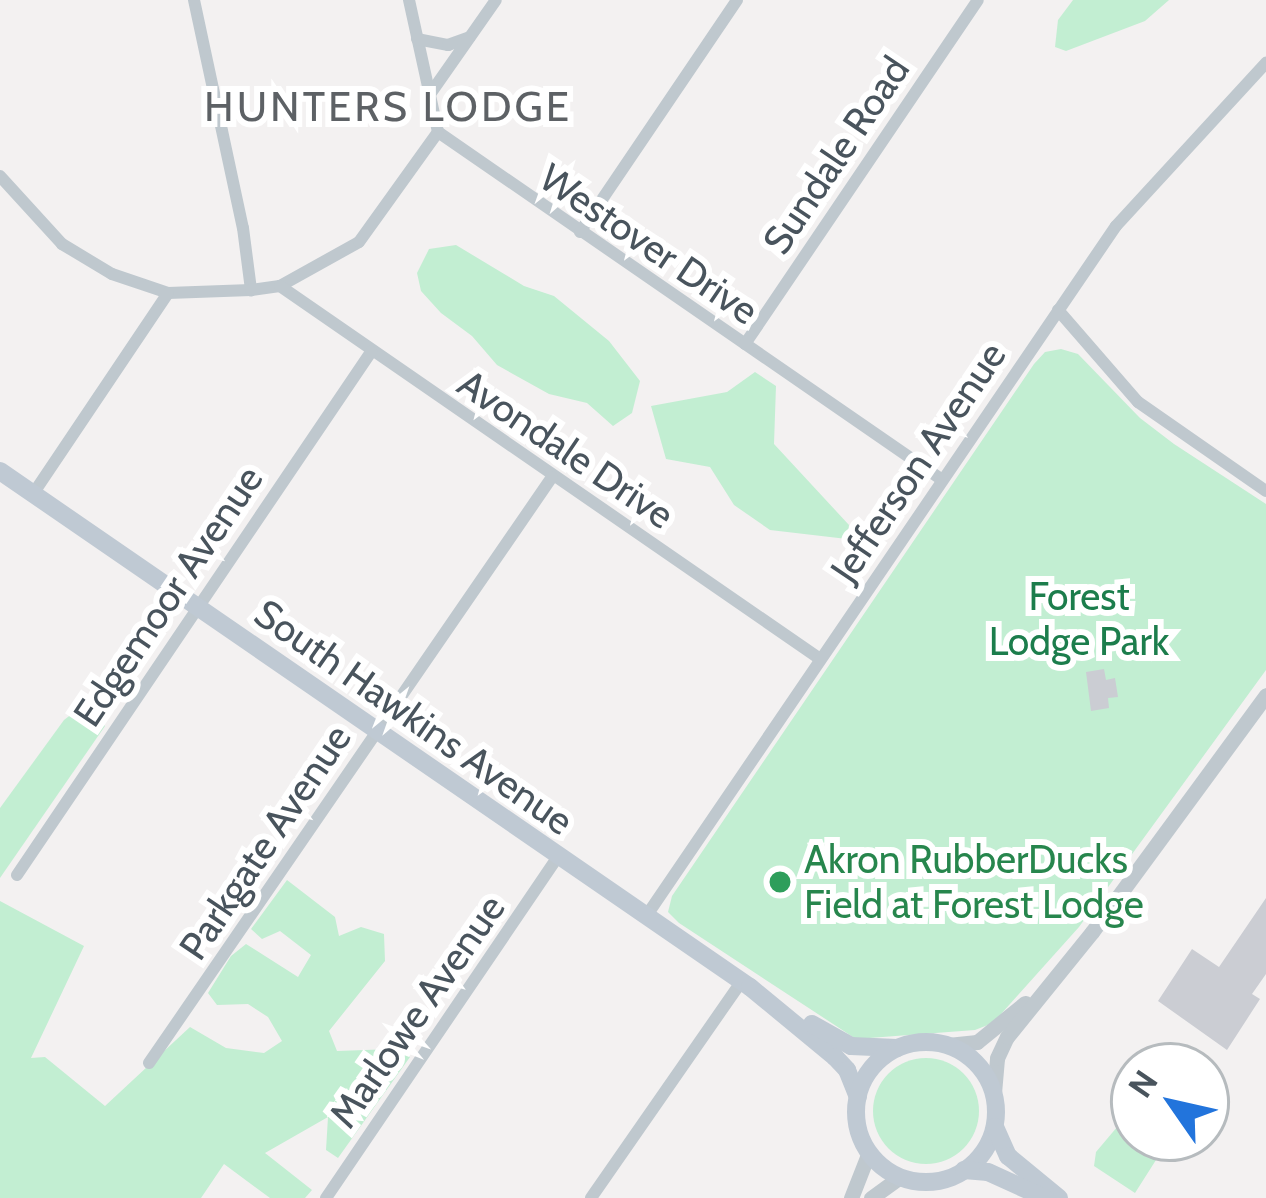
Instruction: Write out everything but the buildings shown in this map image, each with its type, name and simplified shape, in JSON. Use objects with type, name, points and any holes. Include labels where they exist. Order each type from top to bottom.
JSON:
[{"type":"main road","name":"South Hawkins Avenue","points":[[0,471],[742,981],[791,1017],[848,1070],[858,1096]]},
{"type":"main road","name":"South Hawkins Avenue","points":[[791,1017],[850,1046],[897,1048]]},
{"type":"main road","points":[[913,1043],[948,1045],[977,1063],[994,1093],[994,1127],[984,1152],[964,1170],[933,1182],[900,1177],[869,1152],[856,1116],[858,1096],[872,1068],[897,1048],[913,1043]]},
{"type":"main road","points":[[994,1127],[1007,1156],[1059,1198]]},
{"type":"main road","points":[[964,1170],[988,1172],[1045,1198]]},
{"type":"street","points":[[194,0],[243,228],[250,290]]},
{"type":"street","points":[[0,176],[62,244],[112,274],[168,293],[280,286],[358,242],[438,132],[409,0]]},
{"type":"street","points":[[428,98],[496,0]]},
{"type":"street","points":[[580,232],[737,0]]},
{"type":"street","name":"Sundale Road","points":[[745,344],[978,0]]},
{"type":"street","points":[[417,39],[448,45],[471,37]]},
{"type":"street","name":"Jefferson Avenue","points":[[647,916],[1116,226],[1266,63]]},
{"type":"street","name":"Westover Drive","points":[[438,132],[941,479]]},
{"type":"street","name":"Avondale Drive","points":[[280,286],[820,659]]},
{"type":"street","points":[[33,494],[168,293]]},
{"type":"street","points":[[1058,310],[1138,403],[1266,491]]},
{"type":"street","name":"Edgemoor Avenue","points":[[16,875],[371,352]]},
{"type":"street","name":"Parkgate Avenue","points":[[149,1064],[552,477]]},
{"type":"street","points":[[994,1093],[997,1058],[1037,994],[1092,932],[1266,695]]},
{"type":"street","name":"Marlowe Avenue","points":[[326,1198],[559,857]]},
{"type":"street","points":[[591,1198],[742,981]]},
{"type":"street","points":[[948,1045],[977,1042],[1037,994]]},
{"type":"street","points":[[851,1198],[869,1152]]},
{"type":"street","points":[[871,1198],[900,1177]]},
{"type":"green space","points":[[1073,0],[1169,0],[1145,21],[1066,51],[1055,47],[1058,20]]},
{"type":"green space","points":[[456,245],[524,286],[554,296],[609,341],[640,381],[632,413],[613,426],[587,403],[549,394],[497,365],[472,336],[441,313],[421,291],[417,273],[429,249]]},
{"type":"green space","name":"Forest Lodge Park","points":[[1061,349],[1078,354],[1140,418],[1174,444],[1266,504],[1266,670],[1079,927],[993,1023],[975,1030],[856,1039],[679,923],[668,912],[672,896],[1034,364],[1045,352]]},
{"type":"green space","points":[[755,372],[776,386],[774,444],[849,525],[847,539],[770,530],[734,505],[710,467],[666,459],[651,406],[727,392]]},
{"type":"green space","points":[[86,703],[105,726],[0,878],[0,808],[64,720]]},
{"type":"green space","points":[[287,880],[335,917],[339,936],[361,927],[384,934],[385,961],[329,1031],[337,1051],[393,1049],[410,1057],[338,1158],[326,1150],[328,1117],[265,1153],[312,1190],[305,1198],[270,1198],[224,1164],[201,1198],[0,1198],[0,901],[84,946],[31,1058],[45,1057],[105,1106],[190,1027],[226,1048],[264,1053],[282,1041],[268,1017],[248,1004],[217,1005],[208,993],[231,956],[246,944],[298,977],[311,955],[280,931],[262,939],[251,929]]},
{"type":"green space","points":[[926,1058],[946,1062],[964,1073],[975,1091],[979,1111],[975,1131],[964,1149],[946,1160],[926,1164],[906,1160],[888,1149],[877,1131],[873,1111],[877,1091],[888,1073],[906,1062]]},
{"type":"green space","points":[[1110,1135],[1110,1162],[1155,1162],[1135,1193],[1094,1166],[1096,1152]]},
{"type":"place","name":"Akron RubberDucks Field at Forest Lodge","points":[[780,882]]},
{"type":"district","name":"HUNTERS LODGE","points":[[388,106]]}]
